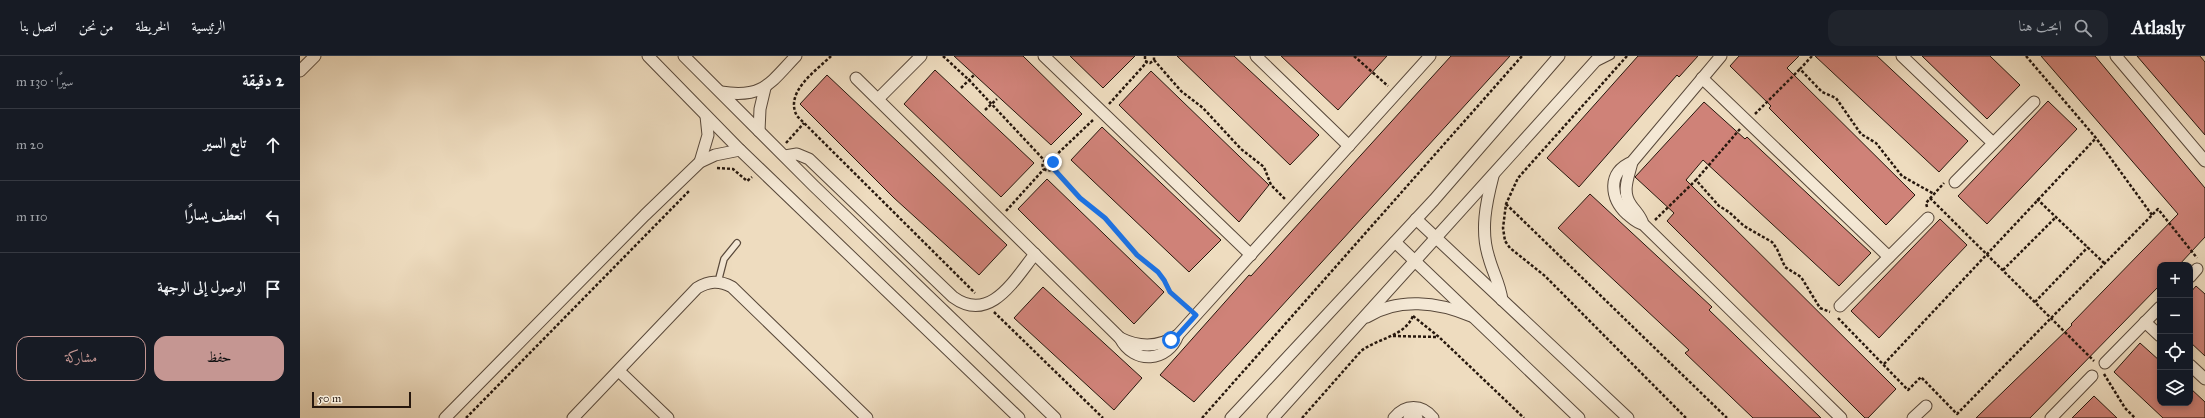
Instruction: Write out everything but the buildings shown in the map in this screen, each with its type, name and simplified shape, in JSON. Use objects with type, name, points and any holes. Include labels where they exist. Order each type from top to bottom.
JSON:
[{"type":"street","points":[[300,71],[315,56]]},
{"type":"street","points":[[648,56],[740,150],[1019,418]]},
{"type":"street","points":[[684,56],[782,154],[1055,418]]},
{"type":"street","points":[[721,92],[748,93],[765,88],[796,56]]},
{"type":"street","points":[[878,99],[921,56]]},
{"type":"street","points":[[1044,56],[1251,255]]},
{"type":"street","points":[[1256,56],[1349,146]]},
{"type":"street","points":[[856,78],[1120,338],[1137,344],[1154,345],[1167,341],[1178,335],[1430,56]]},
{"type":"street","points":[[1231,418],[1416,219],[1559,56]]},
{"type":"street","points":[[1273,418],[1600,56]]},
{"type":"street","points":[[1721,56],[1632,162],[1626,181],[1626,193],[1630,204],[1640,216],[1645,226],[1841,418]]},
{"type":"street","points":[[1902,56],[1993,143]]},
{"type":"street","points":[[2116,56],[2205,161]]},
{"type":"street","points":[[1702,78],[1889,257]]},
{"type":"street","points":[[759,131],[760,109],[765,88]]},
{"type":"street","points":[[1955,182],[2034,102]]},
{"type":"street","points":[[700,162],[708,135],[706,116]]},
{"type":"street","points":[[445,418],[640,220],[700,162],[715,155],[740,150]]},
{"type":"street","points":[[782,154],[797,154],[809,159],[953,297],[965,305],[986,304],[1001,295],[1035,254]]},
{"type":"street","points":[[1494,173],[1485,211],[1484,233],[1489,259],[1497,278],[1502,300]]},
{"type":"street","points":[[1840,306],[1928,218]]},
{"type":"street","points":[[1416,219],[1628,418]]},
{"type":"street","points":[[1395,242],[1579,418]]},
{"type":"street","points":[[573,418],[620,371],[697,288],[704,284],[718,282],[732,287],[868,418]]},
{"type":"street","points":[[1359,322],[1380,311],[1414,303],[1446,307],[1476,318]]},
{"type":"street","points":[[2051,418],[2098,367],[2157,310]]},
{"type":"street","points":[[2145,322],[2158,334]]},
{"type":"street","points":[[2193,368],[2205,379]]},
{"type":"street","points":[[620,371],[668,418]]},
{"type":"street","points":[[1913,418],[1926,406]]},
{"type":"street","points":[[1394,418],[1403,409],[1413,407],[1422,409],[1433,418]]},
{"type":"street","points":[[1408,418],[1417,418]]},
{"type":"lane","points":[[1592,66],[1611,56]]},
{"type":"lane","points":[[718,282],[724,259],[737,243]]},
{"type":"path","points":[[831,56],[799,89],[794,97],[795,112],[804,123],[986,304],[1103,418]]},
{"type":"path","points":[[943,56],[969,80],[1044,160],[1052,160],[1052,167],[1080,198],[1105,218],[1137,255],[1158,272],[1170,292],[1196,315]]},
{"type":"path","points":[[1145,56],[1147,62],[1154,60]]},
{"type":"path","points":[[1154,56],[1154,60],[1181,91],[1203,108],[1241,149],[1264,167],[1271,185],[1294,207]]},
{"type":"path","points":[[1354,56],[1396,94]]},
{"type":"path","points":[[1202,418],[1522,56]]},
{"type":"path","points":[[1626,56],[1518,178],[1506,204],[1503,228],[1505,241],[1510,248],[1545,276],[1686,418]]},
{"type":"path","points":[[1645,226],[1696,180],[1748,121],[1812,56]]},
{"type":"path","points":[[2026,56],[2096,138],[2152,215]]},
{"type":"path","points":[[1800,69],[1822,92],[1836,98],[1861,134],[1876,143],[1902,176],[1934,194]]},
{"type":"path","points":[[961,88],[974,75]]},
{"type":"path","points":[[985,110],[996,99]]},
{"type":"path","points":[[782,154],[804,123]]},
{"type":"path","points":[[1884,364],[1986,253],[2096,138]]},
{"type":"path","points":[[1044,160],[1042,165],[1044,169]]},
{"type":"path","points":[[1044,169],[1049,170],[1052,167]]},
{"type":"path","points":[[712,170],[718,168],[732,169],[747,181],[761,170]]},
{"type":"path","points":[[999,219],[1044,169]]},
{"type":"path","points":[[1696,180],[1719,206],[1729,212],[1744,226],[1772,242],[1786,267],[1801,277],[1820,308],[1833,313],[1908,390],[1921,376],[1957,414],[2158,209],[2196,269]]},
{"type":"path","points":[[1928,218],[1926,202],[1946,181],[1955,182]]},
{"type":"path","points":[[466,418],[691,189]]},
{"type":"path","points":[[1930,198],[2098,367],[2125,408],[2135,418]]},
{"type":"path","points":[[2037,199],[2104,263]]},
{"type":"path","points":[[1506,204],[1727,418]]},
{"type":"path","points":[[2003,270],[2056,217]]},
{"type":"path","points":[[2035,302],[2088,247]]},
{"type":"path","points":[[1302,418],[1361,351],[1368,346],[1392,336],[1409,323],[1413,316],[1414,303]]},
{"type":"path","points":[[1413,316],[1439,337],[1524,418]]},
{"type":"path","points":[[1392,336],[1439,337]]},
{"type":"route","points":[[1053,162],[1052,167],[1072,190],[1105,218],[1137,255],[1149,263],[1158,272],[1170,292],[1196,315],[1178,335],[1171,340]]}]
